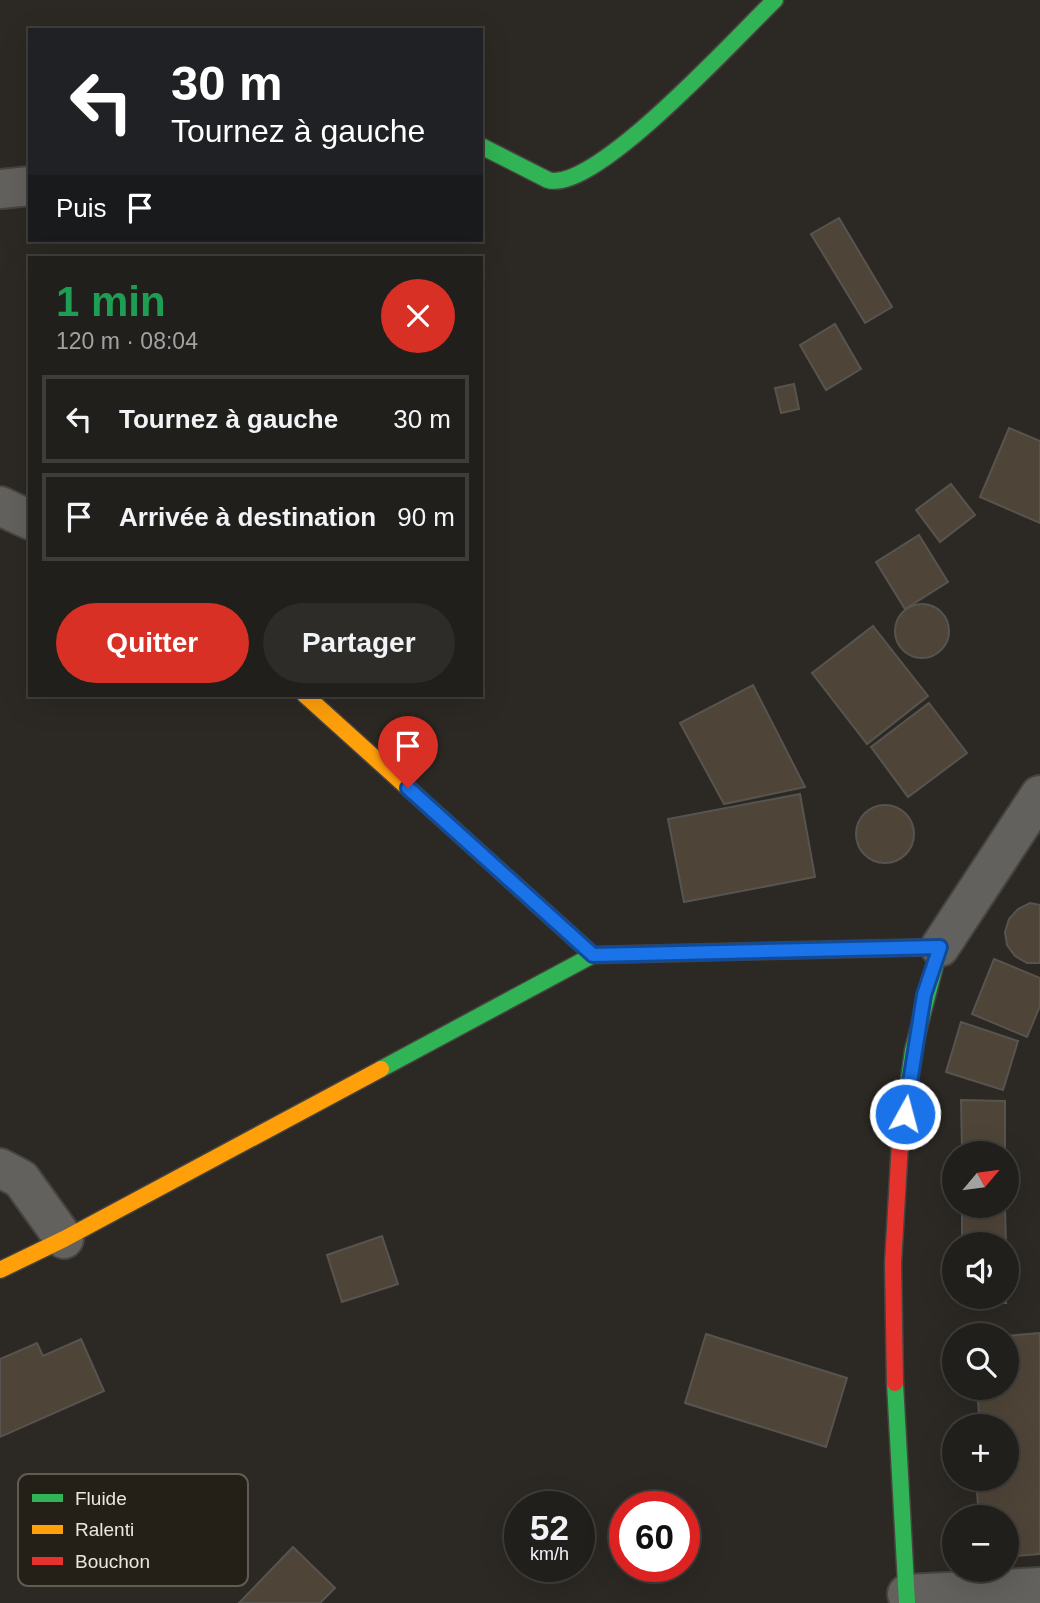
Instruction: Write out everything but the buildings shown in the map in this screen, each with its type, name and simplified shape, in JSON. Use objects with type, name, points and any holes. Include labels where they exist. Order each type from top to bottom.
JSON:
[{"type":"main road","points":[[483,147],[548,180],[571,180],[609,157],[775,0]]},
{"type":"main road","points":[[307,697],[593,955]]},
{"type":"main road","points":[[0,1270],[64,1239],[593,955],[940,947],[924,995],[907,1087],[894,1219],[894,1369],[907,1598]]},
{"type":"street","points":[[0,189],[28,186]]},
{"type":"street","points":[[0,506],[28,519]]},
{"type":"street","points":[[940,947],[1036,809]]},
{"type":"street","points":[[0,1168],[21,1179],[64,1239]]},
{"type":"street","points":[[907,1598],[1040,1587]]},
{"type":"traffic: fast","points":[[483,147],[548,180],[570,178],[598,163],[631,138],[699,76],[775,0]]},
{"type":"traffic: fast","points":[[381,1069],[593,955],[940,947],[913,1050],[900,1143]]},
{"type":"traffic: fast","points":[[895,1383],[907,1603]]},
{"type":"traffic: slow","points":[[307,697],[593,955]]},
{"type":"traffic: slow","points":[[0,1270],[64,1239],[381,1069]]},
{"type":"traffic: jam","points":[[895,1383],[893,1263],[900,1143]]},
{"type":"route","points":[[408,788],[593,955],[940,947],[924,995],[907,1087],[905,1114]]}]
